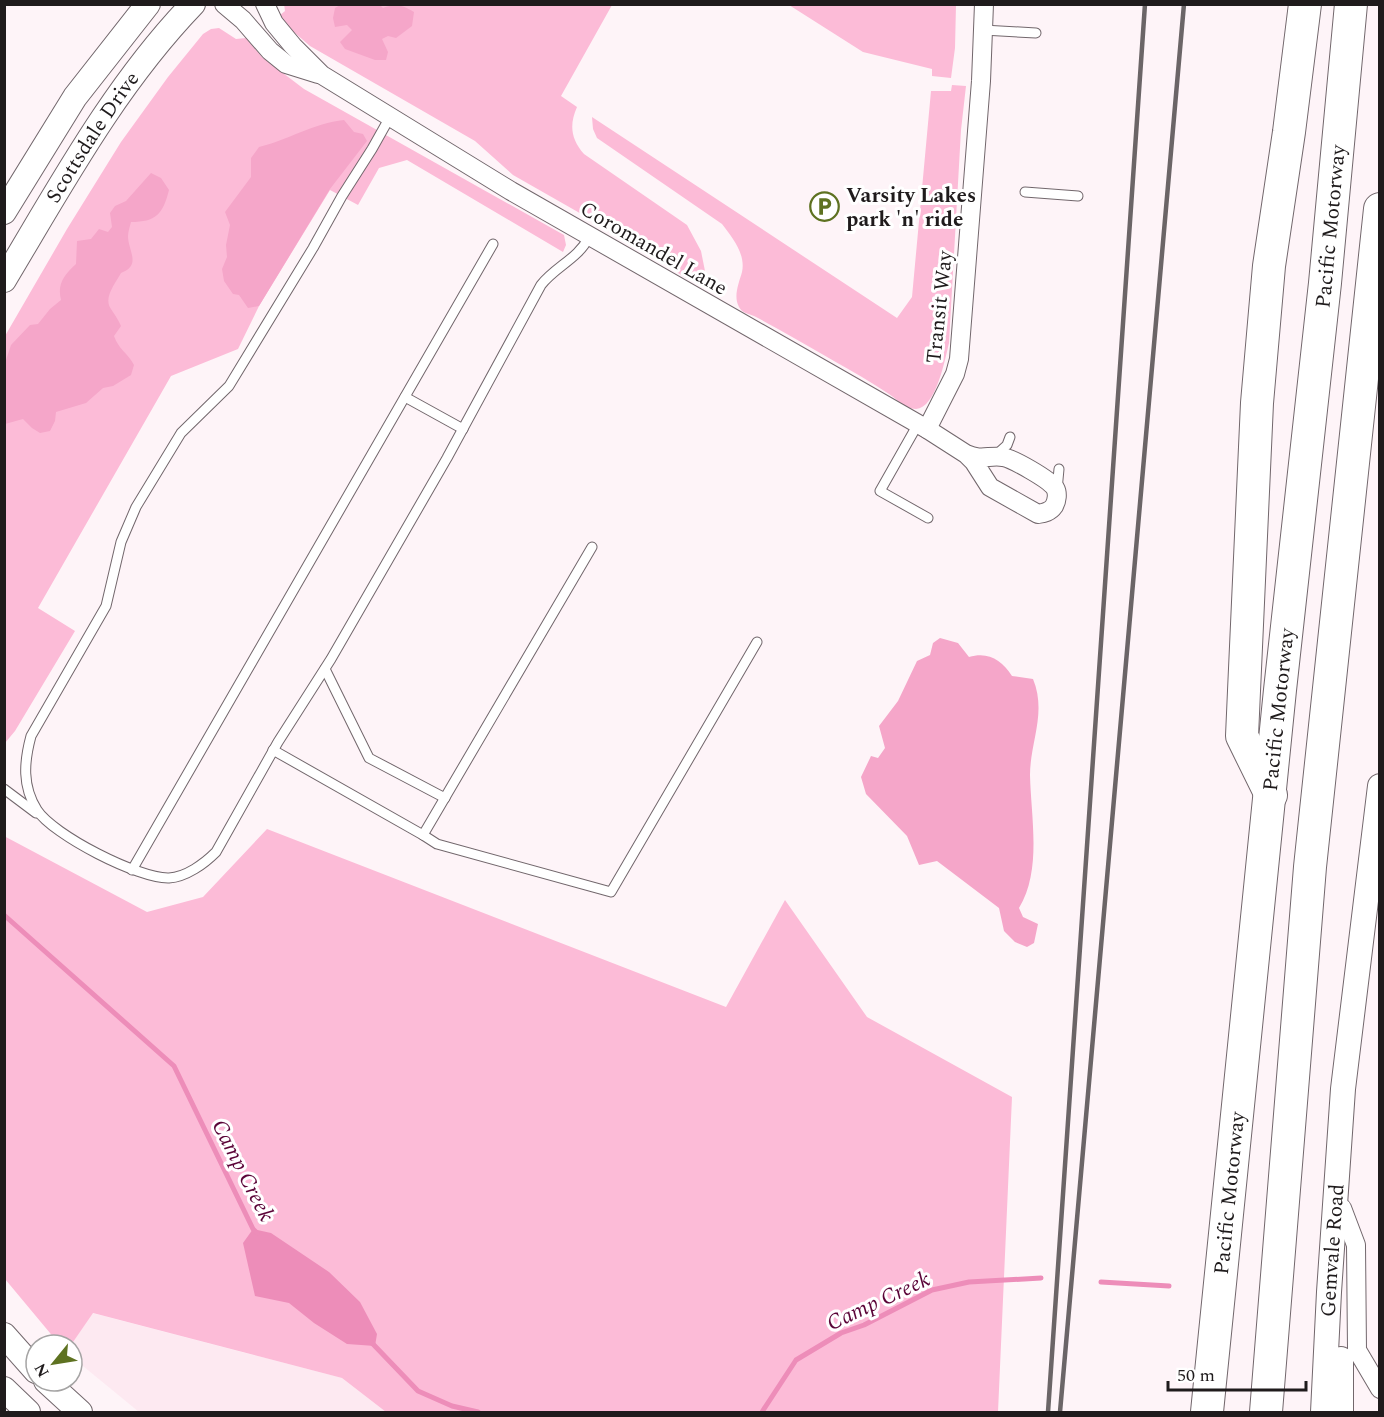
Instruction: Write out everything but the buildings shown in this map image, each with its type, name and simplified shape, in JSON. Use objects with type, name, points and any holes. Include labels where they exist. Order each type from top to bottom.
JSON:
[{"type":"highway","points":[[1271,795],[1242,736],[1257,404],[1269,266],[1305,4]]},
{"type":"highway","name":"Pacific Motorway","points":[[1207,1413],[1325,283],[1351,4]]},
{"type":"highway","points":[[1266,1413],[1310,867],[1380,209]]},
{"type":"main road","name":"Scottsdale Drive","points":[[4,212],[75,97],[148,4]]},
{"type":"main road","name":"Scottsdale Drive","points":[[4,280],[107,112],[169,30],[193,4]]},
{"type":"main road","name":"Gemvale Road","points":[[1323,1413],[1343,1089],[1380,786]]},
{"type":"main road","name":"Gemvale Road","points":[[1341,1413],[1343,1089]]},
{"type":"main road","points":[[4,1335],[24,1358]]},
{"type":"main road","points":[[4,1389],[28,1413]]},
{"type":"main road","points":[[55,1393],[67,1408]]},
{"type":"street","name":"Coromandel Lane","points":[[224,4],[286,64],[322,75]]},
{"type":"street","name":"Coromandel Lane","points":[[265,4],[274,23],[322,75],[589,237],[923,426],[966,454],[990,487],[1038,514],[1051,510],[1055,504],[1057,494],[1055,488],[1011,460],[1001,457],[983,459],[966,454]]},
{"type":"street","name":"Transit Way","points":[[923,426],[955,374],[959,359],[981,81],[984,4]]},
{"type":"street","points":[[1342,1208],[1356,1245],[1357,1350],[1380,1389]]},
{"type":"lane","points":[[983,30],[1036,33]]},
{"type":"lane","points":[[42,818],[31,799],[24,774],[31,736],[106,606],[126,527],[181,433],[229,386],[390,117]]},
{"type":"lane","points":[[1025,192],[1078,196]]},
{"type":"lane","points":[[4,789],[54,828],[132,870],[150,876],[170,878],[207,861],[216,852],[273,750],[325,669],[463,429],[542,285],[549,276],[575,257],[589,237]]},
{"type":"lane","points":[[132,870],[493,244]]},
{"type":"lane","points":[[405,397],[463,429]]},
{"type":"lane","points":[[923,426],[880,491],[928,518]]},
{"type":"lane","points":[[986,483],[984,473],[986,466],[1007,445],[1010,437]]},
{"type":"lane","points":[[1057,494],[1059,469]]},
{"type":"lane","points":[[423,836],[592,547]]},
{"type":"lane","points":[[273,750],[437,844],[611,892],[757,642]]},
{"type":"lane","points":[[325,669],[369,758],[445,798]]},
{"type":"shaded area","points":[[284,4],[612,5],[561,96],[577,107],[572,126],[576,143],[584,154],[687,225],[701,251],[705,271],[697,277],[686,278],[613,232],[513,175],[475,141],[310,46],[279,16],[285,11]]},
{"type":"shaded area","points":[[342,4],[380,5],[383,8],[403,6],[414,12],[412,26],[396,38],[388,36],[382,39],[388,52],[386,60],[375,60],[345,49],[340,42],[352,30],[347,25],[335,27],[333,18],[335,8]]},
{"type":"shaded area","points":[[789,5],[956,5],[955,48],[951,78],[932,76],[932,69],[863,52]]},
{"type":"shaded area","points":[[219,28],[236,39],[246,38],[262,57],[304,89],[564,235],[566,245],[563,252],[407,160],[379,168],[358,205],[330,190],[259,306],[238,349],[171,376],[38,608],[75,631],[15,731],[5,743],[5,336],[121,142],[168,77],[203,34],[211,29]]},
{"type":"shaded area","points":[[952,85],[966,86],[961,130],[949,343],[934,392],[923,407],[916,409],[905,406],[855,373],[742,311],[737,303],[737,289],[742,272],[742,259],[737,246],[722,224],[597,138],[593,129],[592,117],[897,318],[912,297],[931,91],[951,91]]},
{"type":"shaded area","points":[[344,120],[354,132],[363,134],[367,141],[330,189],[259,306],[248,308],[239,295],[233,294],[224,281],[222,269],[227,257],[226,245],[230,225],[225,212],[251,177],[251,158],[259,147],[322,124]]},
{"type":"shaded area","points":[[151,173],[161,178],[169,190],[167,198],[157,215],[140,222],[131,222],[128,236],[132,257],[131,266],[121,273],[108,300],[121,326],[114,336],[118,345],[134,365],[131,375],[113,386],[103,388],[86,403],[56,412],[50,431],[40,433],[23,419],[5,424],[5,363],[11,345],[30,325],[38,324],[61,300],[62,280],[76,264],[77,241],[91,239],[99,229],[108,232],[112,227],[110,213],[115,206],[126,201]]},
{"type":"shaded area","points":[[940,638],[958,643],[969,657],[982,655],[994,658],[1004,665],[1012,676],[1033,679],[1037,692],[1038,716],[1030,775],[1033,861],[1031,877],[1019,908],[1023,917],[1038,924],[1034,943],[1027,947],[1015,942],[1004,931],[999,908],[937,861],[919,865],[907,836],[866,794],[861,777],[871,756],[878,758],[885,748],[879,726],[898,701],[917,661],[930,655],[933,643]]},
{"type":"shaded area","points":[[267,829],[726,1007],[785,900],[867,1017],[1012,1097],[998,1412],[386,1412],[342,1378],[93,1313],[79,1333],[50,1333],[5,1279],[4,836],[147,912],[203,897]]},
{"type":"shaded area","points":[[253,1229],[271,1233],[329,1272],[360,1302],[377,1334],[375,1346],[347,1344],[314,1323],[289,1303],[255,1296],[243,1243]]},
{"type":"shaded area","points":[[92,1313],[342,1378],[386,1412],[139,1412],[84,1367],[84,1333],[79,1333]]},
{"type":"waterway","name":"Camp Creek","points":[[4,915],[174,1066],[253,1229],[257,1233]]},
{"type":"waterway","name":"Camp Creek","points":[[762,1412],[796,1360],[841,1333],[864,1325],[932,1290],[969,1282],[1041,1278]]},
{"type":"waterway","name":"Camp Creek","points":[[1101,1282],[1169,1286]]},
{"type":"waterway","name":"Camp Creek","points":[[372,1343],[418,1391],[452,1406],[478,1412]]},
{"type":"railway","points":[[1048,1412],[1145,4]]},
{"type":"railway","points":[[1060,1412],[1184,4]]},
{"type":"place","name":"Varsity Lakes park 'n' ride","points":[[825,207]]}]
